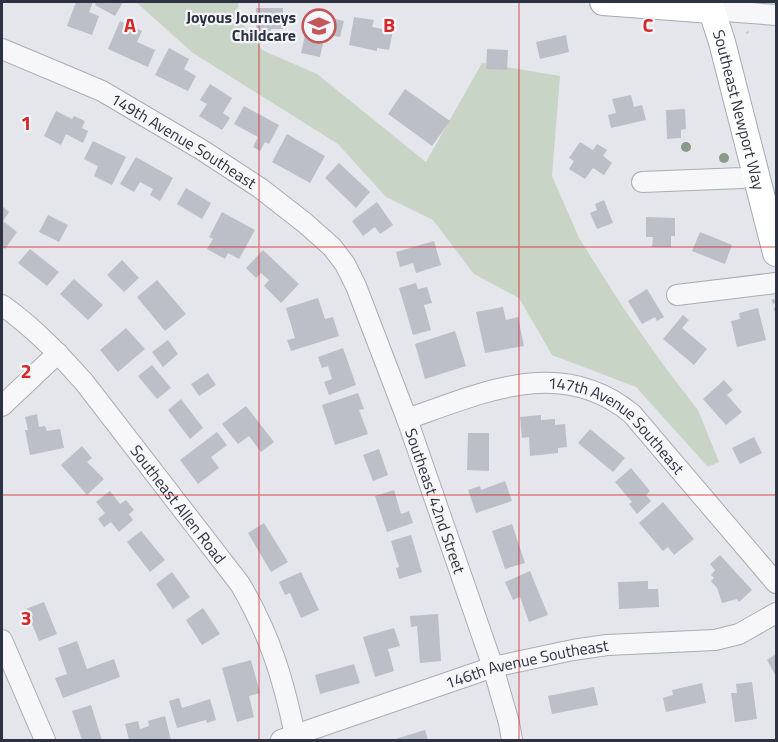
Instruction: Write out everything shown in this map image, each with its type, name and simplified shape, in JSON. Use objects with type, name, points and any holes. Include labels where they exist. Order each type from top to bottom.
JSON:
[{"type":"main road","points":[[603,2],[711,6]]},
{"type":"main road","name":"Southeast Newport Way","points":[[711,6],[723,42],[777,254]]},
{"type":"street","points":[[711,6],[777,15]]},
{"type":"street","name":"149th Avenue Southeast","points":[[2,49],[102,91],[202,150],[260,188],[305,223],[332,247],[345,264]]},
{"type":"street","points":[[642,182],[742,178],[756,175]]},
{"type":"street","name":"Southeast 42nd Street","points":[[345,264],[356,286],[407,419],[493,667],[512,741]]},
{"type":"street","points":[[677,295],[777,283]]},
{"type":"street","name":"Southeast Allen Road","points":[[2,305],[30,326],[58,352],[84,382],[240,584],[257,613],[276,657],[291,739]]},
{"type":"street","points":[[2,406],[58,352]]},
{"type":"street","name":"147th Avenue Southeast","points":[[407,419],[498,388],[521,383],[541,382],[570,385],[598,391],[618,402],[632,414],[777,583]]},
{"type":"street","name":"146th Avenue Southeast","points":[[291,739],[493,667],[607,645],[715,640],[739,634],[777,613]]},
{"type":"street","points":[[2,640],[45,741]]},
{"type":"green space","points":[[136,2],[239,2],[236,14],[262,50],[317,74],[426,162],[482,63],[560,76],[552,176],[579,238],[624,309],[698,410],[719,462],[708,467],[636,387],[552,355],[519,298],[474,274],[433,220],[386,197],[338,144],[193,53]]},
{"type":"building","points":[[76,2],[93,2],[89,12],[99,16],[92,35],[67,26]]},
{"type":"building","points":[[96,2],[123,2],[115,16],[95,5]]},
{"type":"building","points":[[256,8],[283,8],[283,29],[271,29],[271,36],[256,36]]},
{"type":"building","points":[[310,13],[344,21],[340,37],[325,34],[320,57],[301,53]]},
{"type":"building","points":[[354,17],[374,20],[372,27],[393,31],[389,50],[377,48],[377,51],[349,45]]},
{"type":"building","points":[[120,21],[142,31],[137,42],[155,50],[148,67],[108,49]]},
{"type":"building","points":[[566,35],[569,52],[540,59],[536,42]]},
{"type":"building","points":[[169,48],[189,59],[184,69],[196,76],[188,91],[155,75]]},
{"type":"building","points":[[487,49],[508,50],[507,70],[486,69]]},
{"type":"building","points":[[210,84],[232,98],[223,113],[230,118],[222,130],[199,116],[207,104],[200,100]]},
{"type":"building","points":[[405,89],[450,121],[432,146],[388,114]]},
{"type":"building","points":[[631,95],[634,107],[642,105],[646,120],[611,128],[608,115],[616,113],[612,99]]},
{"type":"building","points":[[244,106],[279,125],[269,144],[265,142],[260,151],[253,147],[258,137],[234,124]]},
{"type":"building","points":[[685,109],[686,129],[681,130],[681,138],[667,139],[666,110]]},
{"type":"building","points":[[56,111],[72,119],[74,116],[85,121],[82,128],[88,131],[83,143],[66,134],[61,145],[44,136]]},
{"type":"building","points":[[287,134],[325,156],[310,183],[272,162]]},
{"type":"building","points":[[93,141],[126,157],[112,185],[94,176],[98,166],[84,159]]},
{"type":"building","points":[[580,142],[593,150],[597,144],[607,150],[603,156],[612,163],[604,175],[593,168],[585,179],[569,169],[574,161],[569,158]]},
{"type":"building","points":[[136,157],[173,178],[160,201],[150,195],[153,189],[140,182],[134,192],[120,184]]},
{"type":"building","points":[[339,163],[370,192],[356,208],[325,178]]},
{"type":"building","points":[[186,188],[211,203],[202,219],[177,204]]},
{"type":"building","points":[[604,200],[613,223],[597,229],[590,213],[597,210],[595,204]]},
{"type":"building","points":[[377,202],[393,225],[380,234],[375,227],[363,236],[352,221]]},
{"type":"building","points":[[2,206],[9,212],[3,221],[17,232],[5,249],[2,247]]},
{"type":"building","points":[[222,212],[255,230],[239,259],[228,253],[225,259],[207,249],[213,239],[209,237]]},
{"type":"building","points":[[48,215],[68,225],[59,242],[39,232]]},
{"type":"building","points":[[646,217],[675,218],[675,236],[671,236],[671,247],[652,247],[653,237],[646,237]]},
{"type":"building","points":[[700,232],[732,245],[725,264],[692,251]]},
{"type":"building","points":[[434,241],[441,265],[416,273],[413,263],[400,267],[396,252]]},
{"type":"building","points":[[30,249],[59,272],[47,286],[18,263]]},
{"type":"building","points":[[263,250],[299,284],[281,303],[264,286],[269,280],[261,273],[256,278],[246,268]]},
{"type":"building","points":[[122,260],[139,278],[124,292],[107,275]]},
{"type":"building","points":[[74,279],[103,305],[88,320],[60,294]]},
{"type":"building","points":[[157,280],[186,314],[165,331],[137,297]]},
{"type":"building","points":[[416,283],[418,289],[427,287],[432,303],[424,305],[431,330],[413,335],[399,288]]},
{"type":"building","points":[[647,289],[664,317],[657,321],[655,317],[642,324],[628,301]]},
{"type":"building","points":[[318,298],[325,319],[333,317],[339,336],[291,351],[287,340],[295,338],[286,308]]},
{"type":"building","points":[[503,307],[506,320],[518,317],[524,346],[485,353],[476,312]]},
{"type":"building","points":[[758,308],[766,340],[737,347],[731,321],[740,319],[739,313]]},
{"type":"building","points":[[683,315],[689,320],[682,328],[707,349],[694,365],[663,339]]},
{"type":"building","points":[[126,328],[145,349],[118,372],[100,350]]},
{"type":"building","points":[[455,331],[466,366],[425,379],[415,344]]},
{"type":"building","points":[[168,340],[178,354],[163,367],[152,352]]},
{"type":"building","points":[[343,348],[356,385],[329,395],[324,382],[332,379],[328,366],[322,368],[318,357]]},
{"type":"building","points":[[152,365],[171,388],[157,399],[138,376]]},
{"type":"building","points":[[208,373],[216,385],[199,396],[191,384]]},
{"type":"building","points":[[724,380],[733,390],[727,395],[742,412],[726,425],[703,399]]},
{"type":"building","points":[[358,393],[364,409],[359,410],[368,434],[335,445],[322,405]]},
{"type":"building","points":[[181,399],[203,428],[190,439],[168,410]]},
{"type":"building","points":[[246,406],[274,442],[261,452],[249,436],[238,444],[222,424]]},
{"type":"building","points":[[37,414],[39,427],[45,426],[47,431],[60,429],[64,448],[30,455],[25,417]]},
{"type":"building","points":[[541,415],[541,420],[555,419],[555,425],[565,424],[567,447],[558,448],[558,453],[530,456],[529,437],[522,438],[520,417]]},
{"type":"building","points":[[590,429],[625,458],[613,472],[578,443]]},
{"type":"building","points":[[217,432],[227,445],[211,457],[219,468],[198,484],[180,460]]},
{"type":"building","points":[[468,433],[489,433],[489,471],[467,470]]},
{"type":"building","points":[[754,437],[762,453],[740,464],[732,448]]},
{"type":"building","points":[[82,446],[92,458],[87,462],[104,479],[87,495],[61,465]]},
{"type":"building","points":[[379,449],[388,475],[373,481],[363,455]]},
{"type":"building","points":[[631,468],[650,491],[646,495],[651,501],[637,514],[629,504],[632,502],[615,482]]},
{"type":"building","points":[[505,481],[512,501],[476,513],[468,490],[480,486],[481,490]]},
{"type":"building","points":[[394,490],[401,514],[409,511],[413,523],[387,532],[375,496]]},
{"type":"building","points":[[110,491],[120,504],[126,500],[134,510],[129,514],[133,520],[119,532],[111,522],[104,527],[98,519],[105,513],[96,502]]},
{"type":"building","points":[[663,502],[694,539],[674,555],[668,547],[663,551],[639,523]]},
{"type":"building","points":[[264,523],[288,562],[271,572],[248,533]]},
{"type":"building","points":[[512,524],[525,563],[505,569],[492,531]]},
{"type":"building","points":[[141,531],[165,560],[150,572],[127,542]]},
{"type":"building","points":[[411,535],[422,572],[399,579],[396,568],[399,567],[391,541]]},
{"type":"building","points":[[720,555],[752,590],[739,602],[737,599],[722,603],[717,588],[711,581],[714,578],[711,575],[715,570],[710,564]]},
{"type":"building","points":[[530,571],[548,615],[529,622],[520,597],[513,600],[505,582]]},
{"type":"building","points":[[172,572],[190,597],[173,609],[156,584]]},
{"type":"building","points":[[301,572],[319,610],[301,618],[290,593],[285,595],[279,582]]},
{"type":"building","points":[[648,581],[648,589],[658,589],[659,607],[619,609],[618,582]]},
{"type":"building","points":[[44,602],[57,634],[39,641],[26,609]]},
{"type":"building","points":[[203,608],[220,634],[202,645],[186,620]]},
{"type":"building","points":[[438,614],[441,661],[420,663],[417,626],[411,627],[410,616]]},
{"type":"building","points":[[394,628],[400,646],[388,649],[394,671],[375,677],[363,637]]},
{"type":"building","points":[[77,641],[87,669],[114,659],[120,677],[63,698],[55,678],[67,674],[58,648]]},
{"type":"building","points":[[776,654],[776,676],[767,660]]},
{"type":"building","points":[[251,660],[260,693],[249,696],[254,717],[237,722],[222,668]]},
{"type":"building","points":[[354,664],[360,683],[320,694],[315,675]]},
{"type":"building","points":[[752,682],[757,719],[735,722],[731,693],[737,693],[736,684]]},
{"type":"building","points":[[702,683],[706,703],[666,712],[663,698],[673,695],[672,690]]},
{"type":"building","points":[[594,687],[598,705],[552,714],[548,696]]},
{"type":"building","points":[[179,698],[182,708],[210,699],[216,720],[207,723],[206,720],[177,728],[169,701]]},
{"type":"building","points":[[91,705],[102,740],[82,740],[72,711]]},
{"type":"building","points":[[165,716],[171,740],[129,740],[125,724],[138,721],[140,729],[149,726],[148,721]]},
{"type":"building","points":[[425,730],[428,740],[392,740]]},
{"type":"place","name":"Joyous Journeys Childcare","points":[[319,26]]}]
